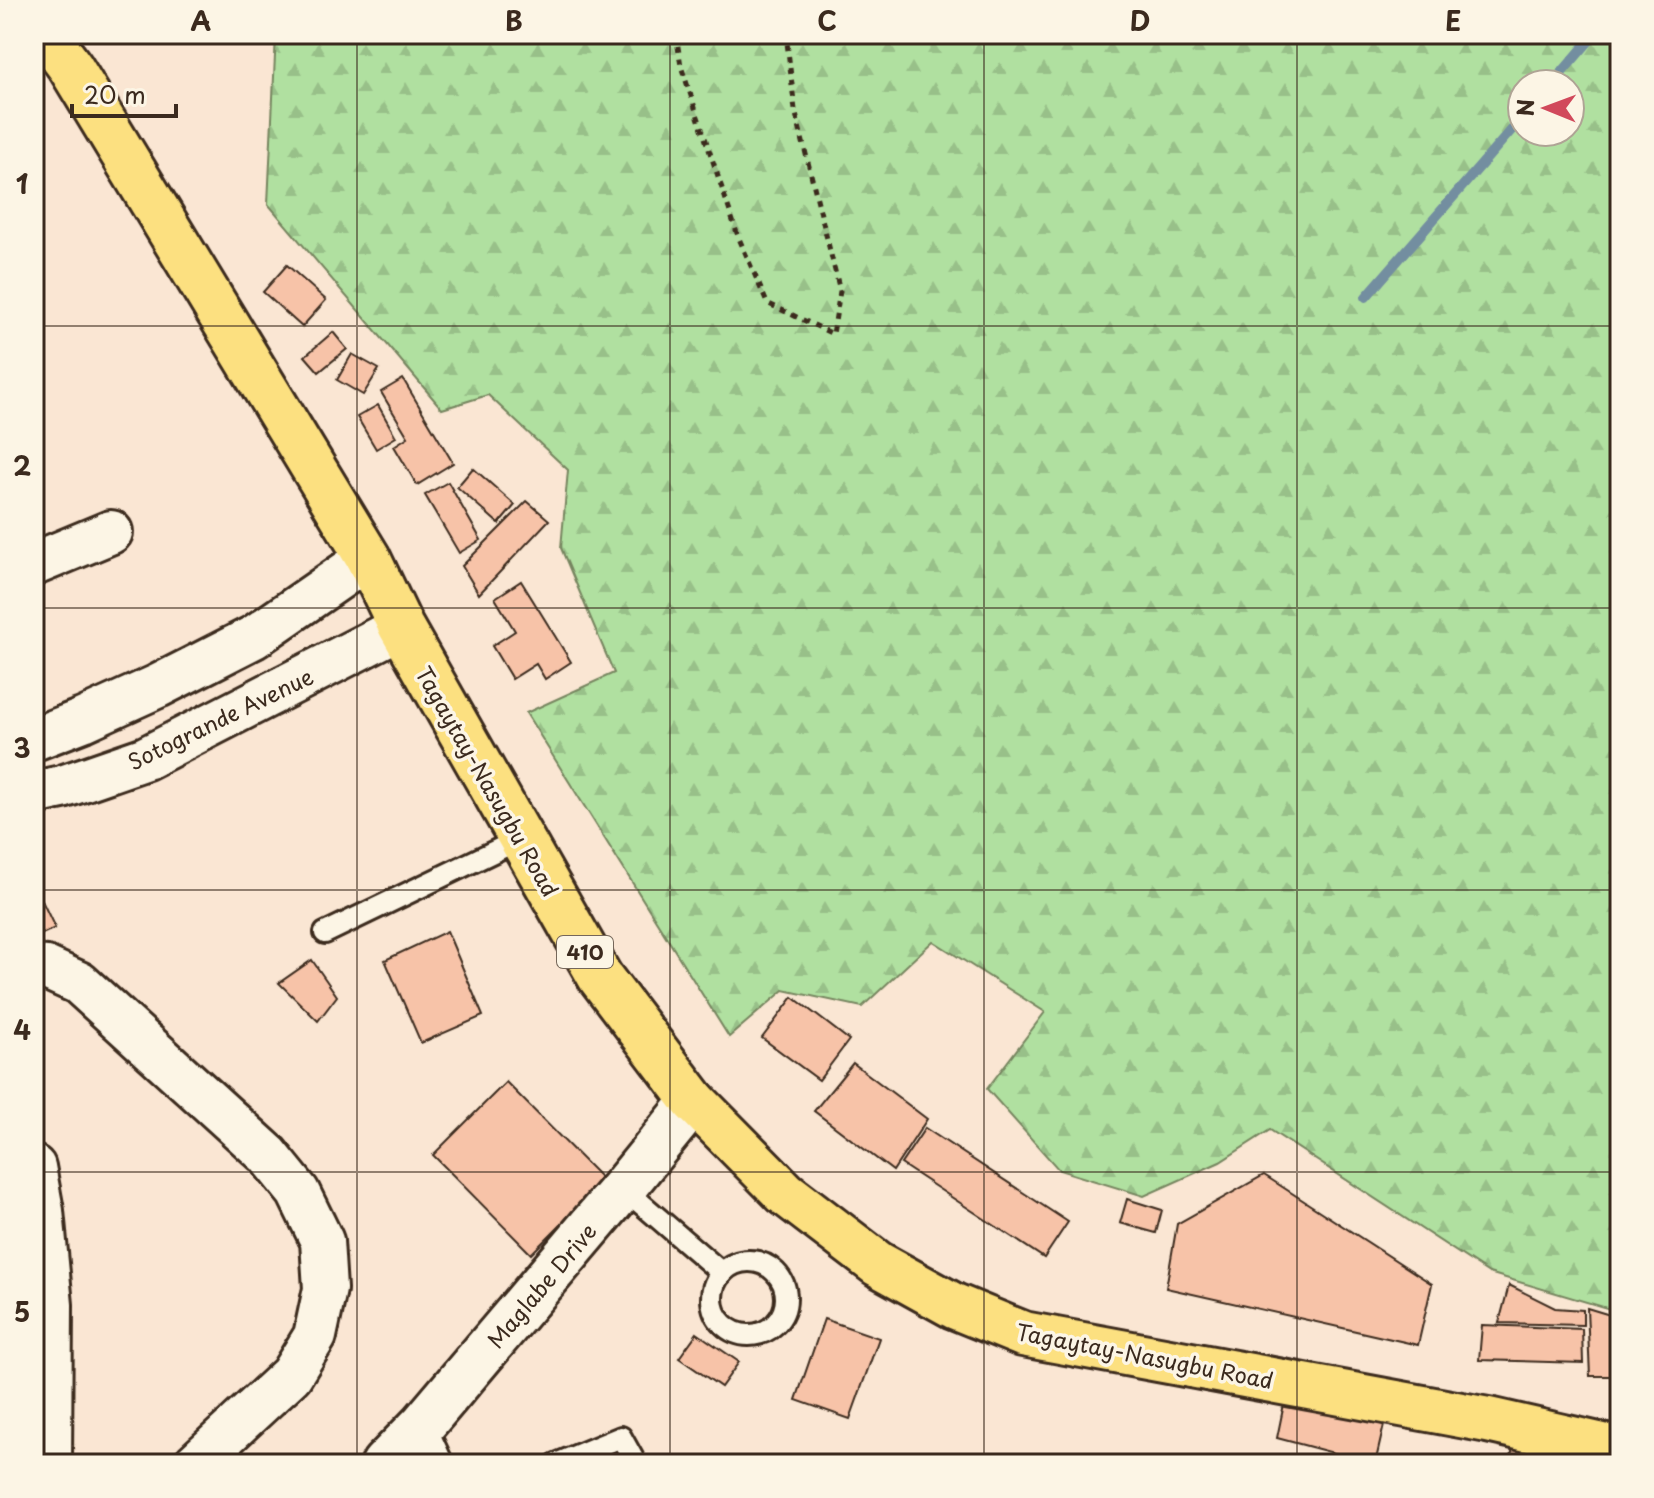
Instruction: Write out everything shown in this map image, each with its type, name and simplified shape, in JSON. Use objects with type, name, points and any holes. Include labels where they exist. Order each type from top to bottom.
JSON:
[{"type":"main road","name":"Tagaytay-Nasugbu Road","points":[[46,34],[71,68],[368,558],[401,627],[600,977],[694,1101],[785,1193],[878,1264],[954,1306],[1023,1334],[1488,1420],[1620,1450]]},
{"type":"main road","name":"Maglabe Drive","points":[[384,1464],[424,1423],[694,1101]]},
{"type":"street","points":[[34,564],[111,532]]},
{"type":"street","points":[[34,739],[158,686],[254,637],[368,558]]},
{"type":"street","name":"Sotogrande Avenue","points":[[34,793],[62,787],[146,758],[401,627]]},
{"type":"street","points":[[158,686],[184,738]]},
{"type":"street","points":[[83,720],[104,772]]},
{"type":"street","points":[[34,967],[46,968],[79,983],[268,1155],[298,1192],[322,1241],[325,1289],[315,1336],[291,1375],[195,1464]]},
{"type":"street","points":[[34,1167],[42,1211],[51,1305],[50,1464]]},
{"type":"lane","points":[[325,933],[520,839]]},
{"type":"lane","points":[[623,1188],[722,1273]]},
{"type":"lane","points":[[424,1423],[443,1464]]},
{"type":"lane","points":[[556,1464],[621,1437],[636,1464]]},
{"type":"path","points":[[676,34],[681,66],[738,236],[767,303],[833,334],[840,291],[795,110],[786,34]]},
{"type":"green space","points":[[276,34],[1620,34],[1620,1312],[1489,1273],[1270,1130],[1220,1162],[1144,1196],[1059,1170],[987,1089],[1045,1012],[933,941],[862,1007],[784,990],[729,1037],[526,713],[614,673],[561,548],[568,470],[488,395],[442,409],[268,204]]},
{"type":"building","points":[[287,265],[326,300],[302,327],[263,292]]},
{"type":"building","points":[[333,332],[347,349],[319,372],[305,356]]},
{"type":"building","points":[[352,354],[379,369],[363,395],[337,380]]},
{"type":"building","points":[[403,379],[453,463],[417,485],[394,446],[408,437],[381,392]]},
{"type":"building","points":[[378,405],[396,437],[376,449],[357,417]]},
{"type":"building","points":[[473,468],[515,505],[499,524],[457,487]]},
{"type":"building","points":[[448,482],[481,540],[459,553],[425,495]]},
{"type":"building","points":[[527,501],[549,520],[479,594],[462,566]]},
{"type":"building","points":[[521,581],[571,662],[545,679],[536,664],[512,679],[492,646],[515,631],[495,598]]},
{"type":"building","points":[[34,884],[55,928],[34,938]]},
{"type":"building","points":[[447,931],[483,1016],[421,1043],[385,960]]},
{"type":"building","points":[[312,960],[337,996],[318,1021],[279,983]]},
{"type":"building","points":[[793,997],[849,1040],[819,1080],[762,1038]]},
{"type":"building","points":[[853,1063],[927,1119],[893,1171],[814,1111]]},
{"type":"building","points":[[506,1082],[604,1181],[531,1254],[433,1155]]},
{"type":"building","points":[[925,1128],[1068,1222],[1044,1258],[901,1164]]},
{"type":"building","points":[[1264,1175],[1432,1284],[1418,1345],[1166,1288],[1177,1224]]},
{"type":"building","points":[[1127,1199],[1162,1210],[1156,1233],[1120,1223]]},
{"type":"building","points":[[1509,1285],[1555,1308],[1583,1310],[1583,1325],[1499,1323]]},
{"type":"building","points":[[1587,1308],[1620,1318],[1620,1376],[1590,1376]]},
{"type":"building","points":[[824,1319],[879,1338],[850,1419],[796,1400]]},
{"type":"building","points":[[1482,1325],[1582,1329],[1583,1363],[1479,1360]]},
{"type":"building","points":[[697,1333],[739,1362],[721,1387],[679,1358]]},
{"type":"building","points":[[1285,1399],[1384,1425],[1375,1464],[1277,1438]]},
{"type":"building","points":[[1513,1446],[1582,1464],[1510,1464]]},
{"type":"waterway","points":[[1566,68],[1595,34]]},
{"type":"waterway","points":[[1366,297],[1506,136]]}]
